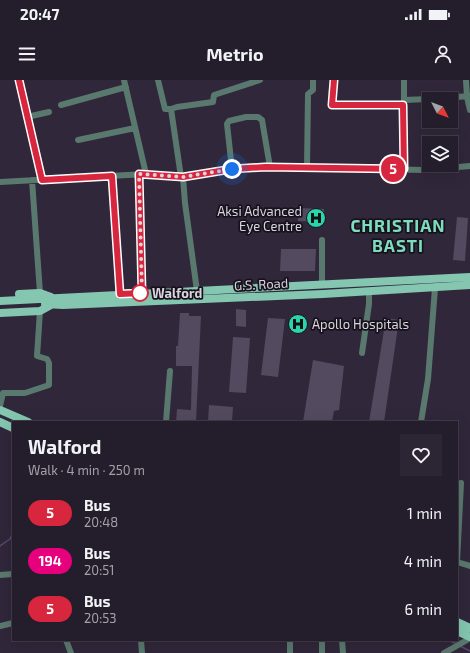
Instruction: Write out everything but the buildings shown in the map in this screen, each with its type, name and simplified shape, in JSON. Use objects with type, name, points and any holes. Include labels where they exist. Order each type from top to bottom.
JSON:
[{"type":"main road","name":"G.S. Road","points":[[54,301],[62,297],[470,277]]},
{"type":"main road","name":"G.S. Road","points":[[54,301],[63,305],[435,288],[470,285]]},
{"type":"main road","points":[[0,295],[40,302]]},
{"type":"main road","points":[[0,301],[54,301]]},
{"type":"main road","points":[[0,306],[54,301]]},
{"type":"main road","points":[[0,313],[40,302]]},
{"type":"main road","points":[[0,410],[26,421]]},
{"type":"main road","points":[[0,417],[12,423]]},
{"type":"main road","points":[[0,422],[12,428]]},
{"type":"main road","points":[[458,622],[470,628]]},
{"type":"main road","points":[[458,630],[470,636]]},
{"type":"street","points":[[19,80],[42,180]]},
{"type":"street","points":[[158,80],[165,108],[171,109],[213,102],[214,95],[260,80]]},
{"type":"street","points":[[307,168],[308,94],[313,90],[314,80]]},
{"type":"street","points":[[334,80],[332,105],[403,103],[422,100]]},
{"type":"street","points":[[404,80],[404,169]]},
{"type":"street","points":[[466,80],[470,110]]},
{"type":"street","points":[[61,105],[125,83],[146,174]]},
{"type":"street","points":[[458,97],[468,96]]},
{"type":"street","points":[[171,109],[182,177],[197,291]]},
{"type":"street","points":[[27,117],[49,112]]},
{"type":"street","points":[[232,169],[227,124],[229,121],[246,117],[258,117],[262,120],[270,167]]},
{"type":"street","points":[[78,140],[135,128]]},
{"type":"street","points":[[0,182],[139,174],[182,177],[232,169],[270,167],[425,170],[470,166]]},
{"type":"street","points":[[139,174],[142,293]]},
{"type":"street","points":[[112,176],[120,294]]},
{"type":"street","points":[[0,406],[4,393],[25,393],[49,385],[49,363],[47,359],[37,356],[40,302],[32,180]]},
{"type":"street","points":[[322,240],[322,284]]},
{"type":"street","points":[[421,421],[428,379],[435,288]]},
{"type":"street","points":[[362,353],[369,304],[369,291]]},
{"type":"street","points":[[166,421],[170,371]]},
{"type":"street","points":[[458,542],[461,483]]},
{"type":"street","points":[[458,562],[470,566]]},
{"type":"street","points":[[0,575],[12,574]]},
{"type":"street","points":[[0,626],[12,624]]},
{"type":"street","points":[[444,653],[462,643],[470,636]]},
{"type":"street","points":[[66,641],[71,653]]},
{"type":"street","points":[[141,641],[142,653]]},
{"type":"street","points":[[290,641],[290,653]]},
{"type":"street","points":[[322,641],[322,653]]},
{"type":"street","points":[[342,641],[343,653]]},
{"type":"waterway","points":[[0,546],[10,539],[12,534]]},
{"type":"waterway","points":[[450,641],[457,644]]},
{"type":"waterway","points":[[460,646],[470,651]]},
{"type":"bus line","name":"5","points":[[19,80],[42,180],[112,176],[119,261],[120,294],[142,293],[139,174],[183,177],[232,169],[265,167],[404,169],[403,105],[332,105],[334,80]]},
{"type":"place","name":"Aksi Advanced Eye Centre","points":[[316,218]]},
{"type":"place","name":"Walford","points":[[140,293]]},
{"type":"place","name":"Apollo Hospitals","points":[[298,324]]},
{"type":"district","name":"CHRISTIAN BASTI","points":[[398,236]]},
{"type":"route","points":[[140,293],[142,293],[139,174],[183,177],[232,169]]}]
